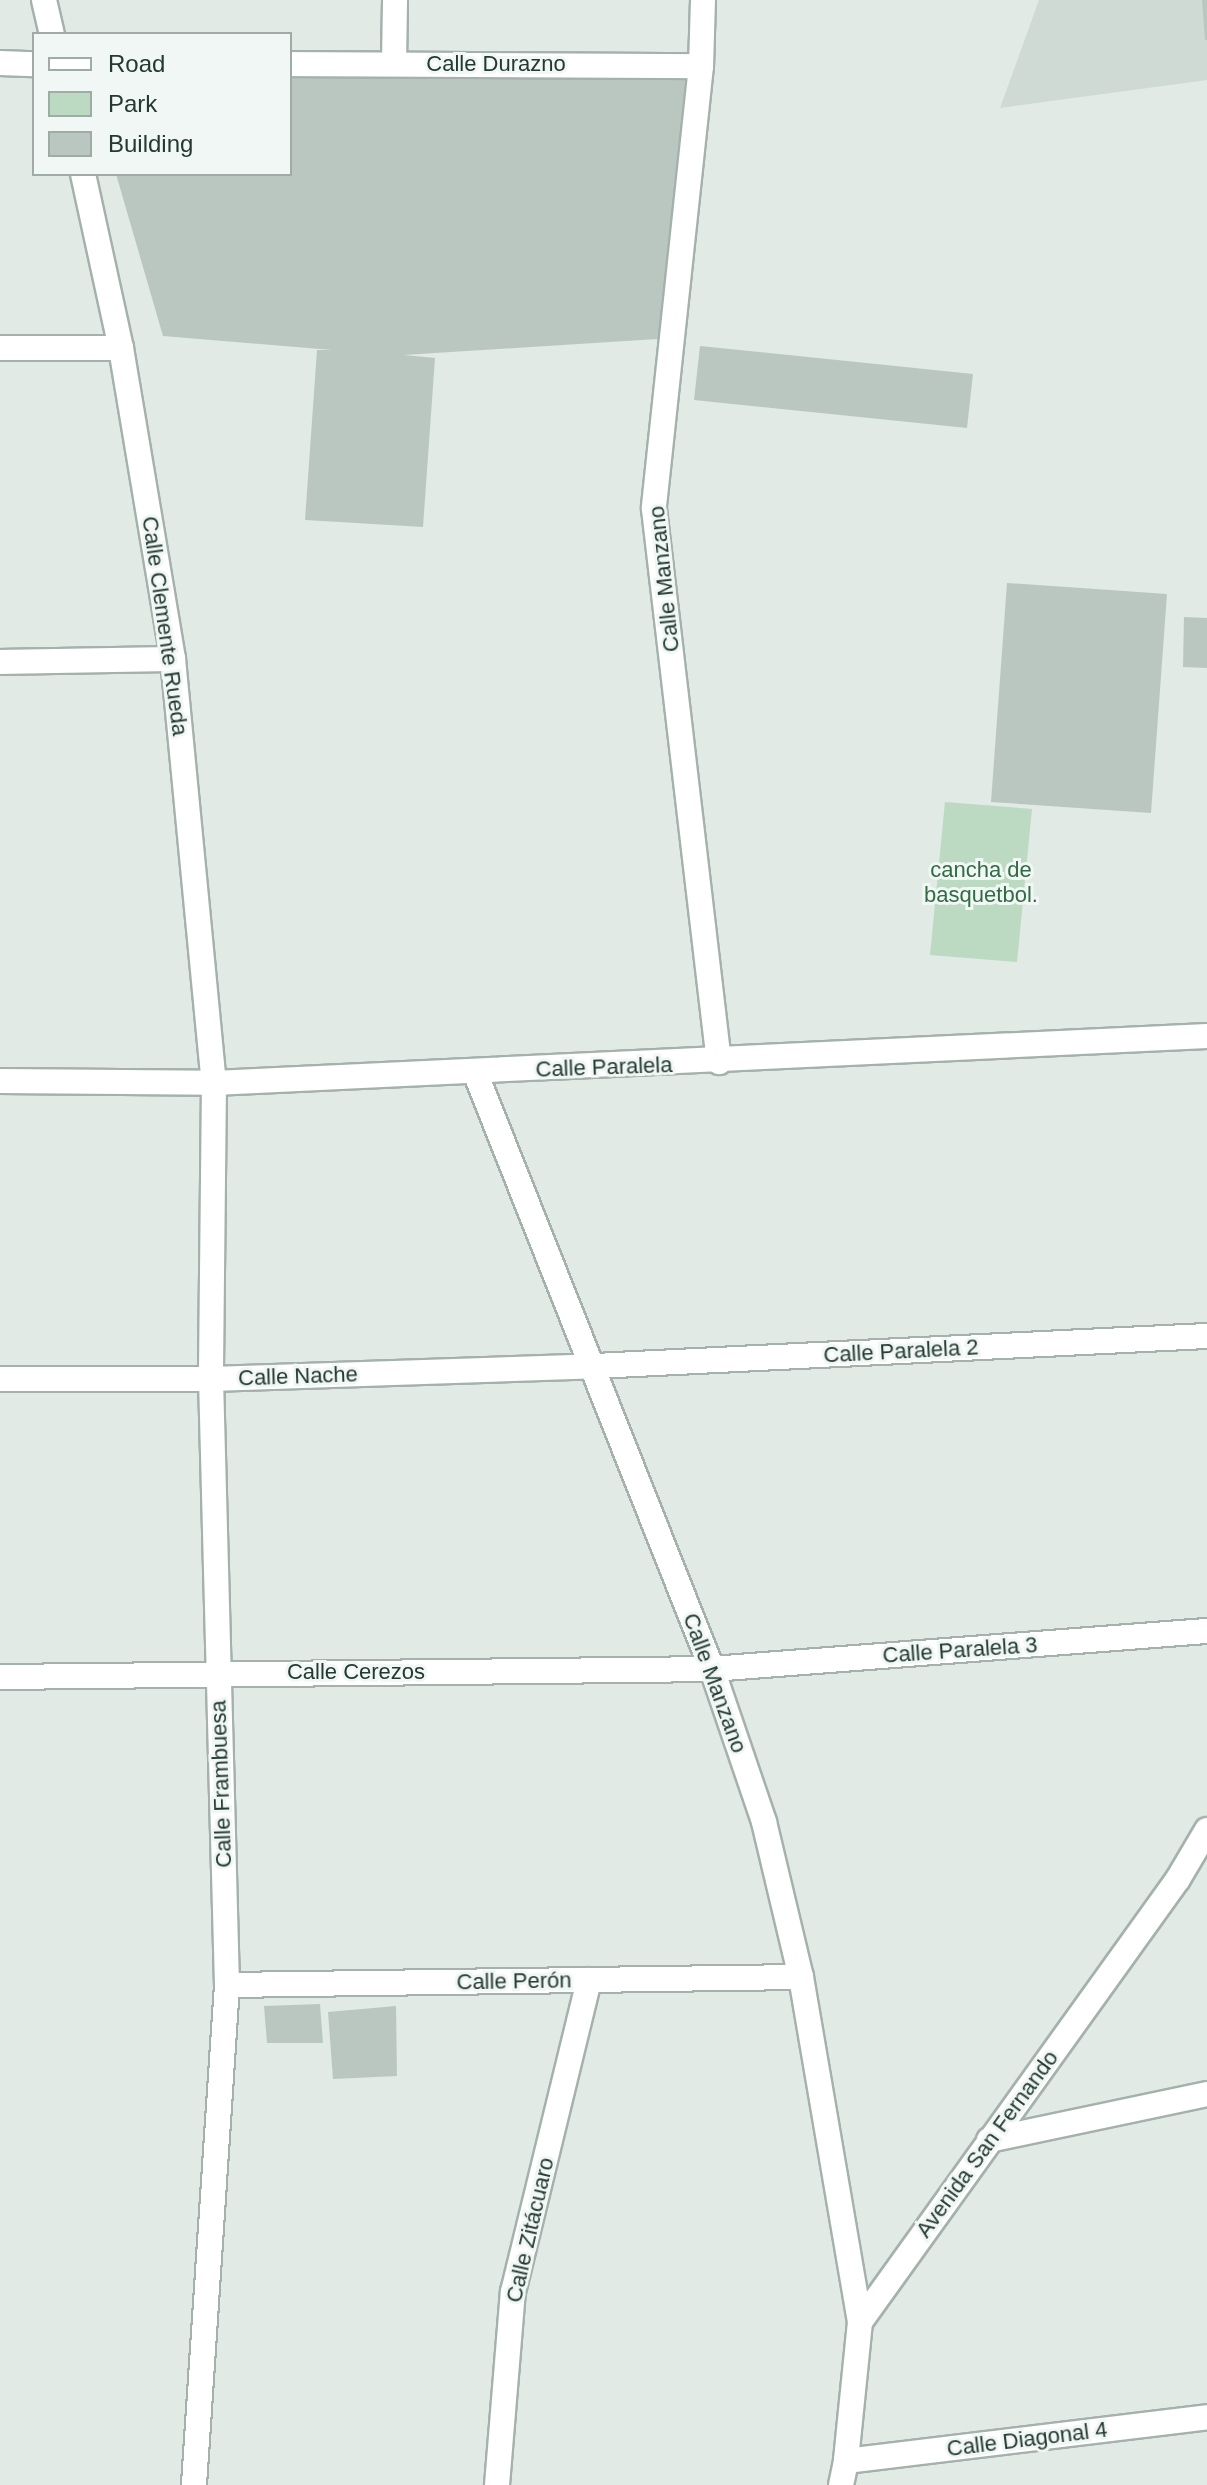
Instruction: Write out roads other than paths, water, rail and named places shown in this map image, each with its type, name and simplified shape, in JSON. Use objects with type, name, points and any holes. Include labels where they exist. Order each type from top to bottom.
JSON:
[{"type":"street","points":[[44,0],[52,32]]},
{"type":"street","points":[[394,64],[395,0]]},
{"type":"street","name":"Calle Manzano","points":[[703,0],[701,66],[654,509],[719,1062]]},
{"type":"street","points":[[0,63],[32,64]]},
{"type":"street","name":"Calle Durazno","points":[[292,64],[701,66]]},
{"type":"street","name":"Calle Clemente Rueda","points":[[83,176],[121,348],[173,659],[214,1083]]},
{"type":"street","points":[[0,348],[121,348]]},
{"type":"street","points":[[0,662],[173,659]]},
{"type":"street","name":"Calle Paralela","points":[[0,1081],[214,1083],[719,1062],[1207,1036]]},
{"type":"street","name":"Calle Manzano","points":[[475,1072],[595,1366],[712,1669],[764,1822],[801,1977],[860,2322]]},
{"type":"street","name":"Calle Frambuesa","points":[[194,2485],[227,1985],[211,1379],[214,1083]]},
{"type":"street","name":"Calle Paralela 2","points":[[595,1366],[1207,1336]]},
{"type":"street","name":"Calle Nache","points":[[0,1379],[211,1379],[595,1366]]},
{"type":"street","name":"Calle Paralela 3","points":[[712,1669],[1207,1631]]},
{"type":"street","name":"Calle Cerezos","points":[[0,1677],[712,1669]]},
{"type":"street","name":"Avenida San Fernando","points":[[841,2485],[860,2322],[1178,1879],[1207,1830]]},
{"type":"street","points":[[1178,1879],[1207,1870]]},
{"type":"street","name":"Calle Perón","points":[[227,1985],[801,1977]]},
{"type":"street","name":"Calle Zitácuaro","points":[[497,2485],[513,2292],[589,1980]]},
{"type":"street","points":[[989,2140],[1207,2094]]},
{"type":"street","name":"Calle Diagonal 4","points":[[846,2461],[1207,2417]]},
{"type":"park label","name":"cancha de basquetbol.","points":[[981,882]]}]
